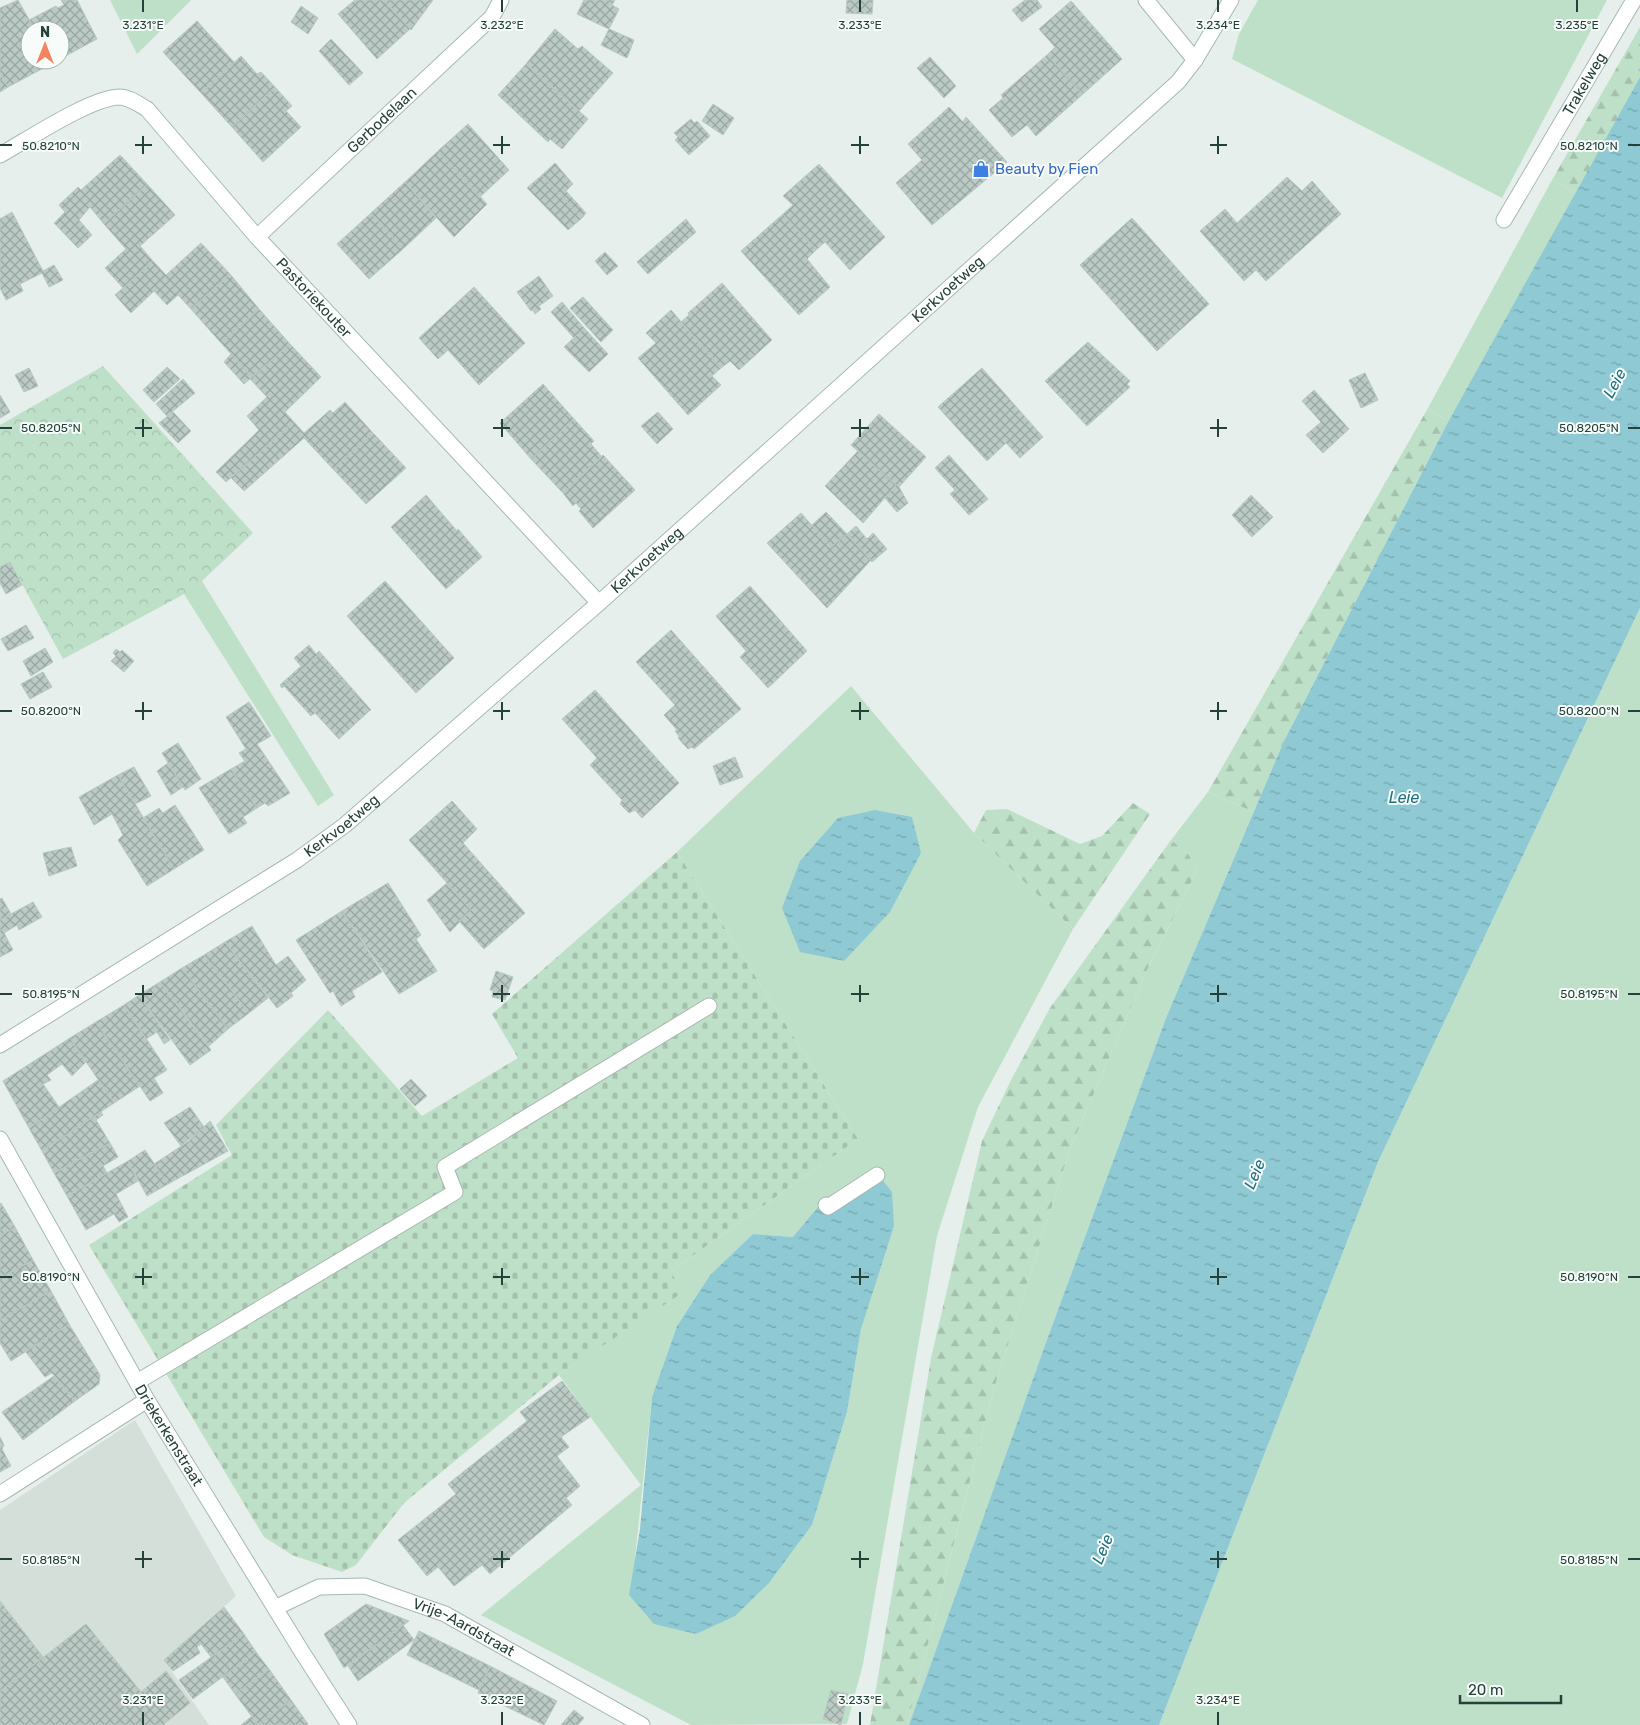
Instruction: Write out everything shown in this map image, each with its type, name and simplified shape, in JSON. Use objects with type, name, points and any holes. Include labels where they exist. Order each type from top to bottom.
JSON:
[{"type":"street","name":"Gerbodelaan","points":[[257,237],[492,17],[501,0]]},
{"type":"street","points":[[1146,0],[1196,60]]},
{"type":"street","name":"Kerkvoetweg","points":[[0,1045],[297,860],[345,825],[599,603],[1170,88],[1196,60],[1231,0]]},
{"type":"street","name":"Trakelweg","points":[[1504,220],[1634,0]]},
{"type":"street","name":"Pastoriekouter","points":[[0,155],[98,101],[120,97],[133,100],[147,109],[257,237],[599,603]]},
{"type":"street","points":[[136,1382],[456,1192],[445,1167],[709,1006]]},
{"type":"street","name":"Driekerkenstraat","points":[[0,1139],[136,1382],[349,1725]]},
{"type":"street","points":[[826,1205],[828,1207],[876,1175]]},
{"type":"street","points":[[0,1494],[147,1400]]},
{"type":"street","name":"Vrije-Aardstraat","points":[[275,1608],[319,1587],[365,1586],[445,1614],[642,1725]]},
{"type":"shaded area","points":[[135,1420],[236,1596],[164,1660],[209,1725],[0,1725],[0,1510]]},
{"type":"green space","points":[[110,0],[191,0],[137,54]]},
{"type":"green space","points":[[1258,0],[1607,0],[1502,198],[1232,59],[1239,34]]},
{"type":"green space","points":[[1640,27],[1640,77],[1576,193],[1552,180]]},
{"type":"green space","points":[[1552,180],[1576,193],[1448,422],[1428,408]]},
{"type":"green space","points":[[103,366],[253,533],[202,581],[184,594],[63,659],[10,562],[0,567],[0,425]]},
{"type":"green space","points":[[1428,408],[1448,422],[1284,741],[1254,812],[1208,792]]},
{"type":"green space","points":[[175,580],[202,581],[334,795],[318,806],[184,594],[89,645],[82,635]]},
{"type":"green space","points":[[1640,608],[1640,1725],[1159,1725],[1378,1162]]},
{"type":"green space","points":[[851,686],[974,833],[1073,929],[978,1107],[937,1236],[863,1664],[847,1724],[691,1725],[481,1615],[641,1485],[559,1375],[681,1293],[671,1271],[858,1139],[677,852]],"holes":[[[753,1234],[793,1237],[861,1329],[847,1412],[812,1525],[769,1583],[635,1558],[652,1397],[677,1326],[710,1275]]]},
{"type":"green space","points":[[1208,792],[1254,812],[1166,1018],[1049,1334],[909,1725],[907,1725],[993,1392],[1070,1149],[1146,972],[1197,871],[1189,855],[1171,840]]},
{"type":"green space","points":[[1133,803],[1150,814],[1073,929],[974,833],[986,810],[1007,809],[1080,844],[1102,836]]},
{"type":"green space","points":[[1171,840],[1189,855],[1197,871],[1146,972],[1070,1149],[993,1392],[907,1725],[870,1725],[931,1358],[982,1141],[1011,1080],[1050,1008]]},
{"type":"green space","points":[[677,852],[858,1139],[671,1271],[682,1293],[559,1375],[404,1503],[356,1565],[342,1572],[292,1555],[264,1537],[89,1245],[232,1155],[216,1125],[328,1010],[422,1116],[518,1058],[492,1014]]},
{"type":"water","name":"Leie","points":[[1640,77],[1640,608],[1378,1162],[1159,1725],[909,1725],[1049,1334],[1166,1018],[1284,741],[1448,422]]},
{"type":"water","points":[[875,810],[912,817],[921,853],[890,912],[844,961],[800,952],[782,908],[800,861],[838,818]]},
{"type":"water","points":[[875,1171],[892,1192],[894,1226],[861,1329],[847,1412],[812,1525],[769,1583],[735,1616],[696,1634],[654,1624],[629,1595],[640,1529],[652,1397],[677,1326],[710,1275],[753,1234],[793,1237],[823,1201]]},
{"type":"building","points":[[18,0],[29,20],[20,20],[20,70],[40,70],[8,87],[0,73],[0,8]]},
{"type":"building","points":[[61,0],[77,0],[97,39],[70,54],[70,20],[29,20],[56,6],[57,8],[64,5]]},
{"type":"building","points":[[355,0],[384,0],[410,29],[377,59],[338,14]]},
{"type":"building","points":[[384,0],[433,0],[411,30]]},
{"type":"building","points":[[584,0],[615,0],[612,5],[619,9],[609,29],[577,14]]},
{"type":"building","points":[[847,0],[873,0],[872,14],[846,13]]},
{"type":"building","points":[[1025,0],[1037,0],[1042,7],[1022,22],[1012,10]]},
{"type":"building","points":[[1071,1],[1122,59],[1083,94],[1047,55],[1055,47],[1039,29]]},
{"type":"building","points":[[301,6],[318,18],[308,34],[291,22]]},
{"type":"building","points":[[197,21],[234,62],[201,93],[163,52]]},
{"type":"building","points":[[555,29],[578,49],[582,46],[613,73],[579,111],[526,64]]},
{"type":"building","points":[[609,29],[634,40],[627,58],[601,45]]},
{"type":"building","points":[[331,39],[363,73],[349,85],[319,51]]},
{"type":"building","points":[[1047,55],[1083,94],[1036,136],[1027,125],[1012,137],[989,110],[1003,98],[1001,95]]},
{"type":"building","points":[[241,56],[257,74],[261,72],[275,87],[232,127],[201,93]]},
{"type":"building","points":[[930,57],[956,86],[944,98],[917,68]]},
{"type":"building","points":[[526,64],[588,119],[562,149],[550,139],[548,142],[498,95]]},
{"type":"building","points":[[0,73],[8,87],[0,92]]},
{"type":"building","points":[[275,87],[292,106],[286,111],[301,127],[263,162],[232,127]]},
{"type":"building","points":[[713,104],[734,118],[723,135],[702,121]]},
{"type":"building","points":[[949,107],[963,122],[966,117],[1007,162],[932,225],[896,183],[922,160],[908,144]]},
{"type":"building","points":[[691,119],[694,123],[697,121],[710,136],[689,155],[675,140],[678,137],[674,133]]},
{"type":"building","points":[[468,124],[509,170],[480,197],[438,151]]},
{"type":"building","points":[[438,151],[487,204],[454,237],[405,182]]},
{"type":"building","points":[[120,155],[147,184],[104,224],[90,207],[79,220],[92,235],[78,248],[54,223],[65,212],[59,205],[78,187],[81,190]]},
{"type":"building","points":[[555,163],[573,184],[566,191],[586,213],[582,218],[542,175]]},
{"type":"building","points":[[819,164],[885,237],[850,270],[825,242],[816,250],[783,214],[793,205],[783,196]]},
{"type":"building","points":[[542,175],[582,218],[568,230],[527,188]]},
{"type":"building","points":[[1287,177],[1302,191],[1312,181],[1341,214],[1266,281],[1256,270],[1244,281],[1200,231],[1225,209],[1237,223]]},
{"type":"building","points":[[405,182],[436,218],[403,249],[371,213]]},
{"type":"building","points":[[147,184],[175,215],[140,246],[153,261],[123,288],[105,268],[126,249],[104,224]]},
{"type":"building","points":[[12,212],[43,271],[54,265],[63,280],[49,287],[42,273],[20,284],[23,291],[6,300],[0,288],[0,219]]},
{"type":"building","points":[[371,213],[403,249],[369,279],[337,244]]},
{"type":"building","points":[[783,214],[816,250],[807,259],[830,287],[799,315],[741,251]]},
{"type":"building","points":[[1132,218],[1209,304],[1157,351],[1080,265]]},
{"type":"building","points":[[686,219],[696,232],[648,274],[637,262]]},
{"type":"building","points":[[201,243],[230,274],[191,309],[178,295],[167,305],[154,291],[131,313],[115,295],[153,261],[166,275]]},
{"type":"building","points":[[605,252],[618,266],[607,275],[595,261]]},
{"type":"building","points":[[230,274],[259,309],[221,343],[191,309]]},
{"type":"building","points":[[539,276],[553,296],[539,306],[541,309],[535,314],[517,292]]},
{"type":"building","points":[[722,283],[772,340],[739,370],[730,361],[721,368],[681,322],[689,315],[688,313]]},
{"type":"building","points":[[474,287],[525,343],[479,385],[448,350],[438,359],[419,338]]},
{"type":"building","points":[[583,297],[613,330],[601,342],[570,308]]},
{"type":"building","points":[[562,302],[584,328],[574,338],[551,312]]},
{"type":"building","points":[[259,309],[290,344],[252,377],[221,343]]},
{"type":"building","points":[[671,310],[721,368],[712,376],[721,385],[688,415],[638,358],[656,343],[646,333]]},
{"type":"building","points":[[584,328],[608,354],[589,372],[564,347]]},
{"type":"building","points":[[1088,342],[1130,381],[1127,384],[1130,387],[1087,426],[1045,381]]},
{"type":"building","points":[[290,344],[321,377],[285,412],[294,422],[226,482],[216,472],[259,430],[247,416],[267,397],[250,379]]},
{"type":"building","points":[[231,354],[252,377],[244,384],[224,362]]},
{"type":"building","points":[[167,367],[180,379],[154,402],[143,390]]},
{"type":"building","points":[[29,368],[38,386],[24,392],[15,375]]},
{"type":"building","points":[[982,368],[1043,437],[1020,458],[1006,443],[987,461],[938,407]]},
{"type":"building","points":[[1365,373],[1378,400],[1361,408],[1349,380]]},
{"type":"building","points":[[183,379],[195,393],[167,416],[156,404]]},
{"type":"building","points":[[543,384],[574,419],[531,459],[500,423]]},
{"type":"building","points":[[1314,390],[1349,429],[1323,453],[1306,435],[1321,422],[1302,401]]},
{"type":"building","points":[[0,395],[10,412],[0,418]]},
{"type":"building","points":[[345,402],[373,433],[333,469],[304,438],[244,491],[231,478],[294,422],[304,433],[330,410],[333,413]]},
{"type":"building","points":[[173,412],[191,431],[178,443],[159,423]]},
{"type":"building","points":[[658,412],[673,429],[657,444],[641,426]]},
{"type":"building","points":[[879,414],[926,457],[899,487],[908,503],[897,512],[885,498],[896,485],[851,445]]},
{"type":"building","points":[[574,419],[594,441],[591,444],[602,457],[563,493],[531,459]]},
{"type":"building","points":[[373,433],[406,468],[366,504],[333,469]]},
{"type":"building","points":[[858,451],[896,485],[863,523],[825,486]]},
{"type":"building","points":[[603,455],[635,490],[593,528],[579,511],[581,509],[576,503],[573,506],[563,493]]},
{"type":"building","points":[[949,455],[988,499],[969,515],[950,494],[955,490],[935,468]]},
{"type":"building","points":[[426,495],[482,557],[446,589],[391,527]]},
{"type":"building","points":[[1251,495],[1273,517],[1252,537],[1232,515]]},
{"type":"building","points":[[826,512],[847,534],[831,547],[812,525]]},
{"type":"building","points":[[801,513],[831,547],[847,534],[871,560],[827,608],[767,543]]},
{"type":"building","points":[[856,526],[867,539],[873,533],[887,549],[872,562],[847,534]]},
{"type":"building","points":[[10,562],[22,585],[6,594],[0,583],[0,567]]},
{"type":"building","points":[[385,581],[454,658],[416,693],[347,616]]},
{"type":"building","points":[[750,586],[807,651],[768,688],[740,657],[746,651],[716,616]]},
{"type":"building","points":[[26,625],[34,638],[8,651],[1,639]]},
{"type":"building","points":[[671,630],[741,709],[694,749],[692,747],[688,749],[678,738],[679,736],[675,731],[677,730],[664,715],[675,705],[636,662]]},
{"type":"building","points":[[309,645],[316,654],[319,651],[371,710],[369,711],[318,655],[282,688],[280,685],[301,666],[294,658]]},
{"type":"building","points":[[45,648],[53,662],[31,676],[23,661]]},
{"type":"building","points":[[116,649],[120,652],[122,650],[134,661],[124,672],[111,661],[116,656],[113,653]]},
{"type":"building","points":[[318,655],[369,711],[339,739],[315,713],[311,716],[284,686]]},
{"type":"building","points":[[43,672],[52,687],[30,699],[21,684]]},
{"type":"building","points":[[595,690],[679,783],[642,818],[635,810],[629,813],[620,804],[622,800],[590,765],[597,758],[562,719]]},
{"type":"building","points":[[249,702],[271,736],[257,744],[290,793],[268,806],[265,803],[257,808],[231,769],[245,761],[239,753],[246,749],[226,717]]},
{"type":"building","points":[[178,743],[201,779],[185,790],[162,753]]},
{"type":"building","points":[[735,757],[743,777],[720,785],[713,766]]},
{"type":"building","points":[[168,763],[183,787],[171,795],[157,771]]},
{"type":"building","points":[[134,767],[151,796],[135,804],[118,775]]},
{"type":"building","points":[[231,769],[257,808],[243,817],[247,823],[229,834],[199,788]]},
{"type":"building","points":[[118,775],[174,869],[147,886],[118,840],[123,835],[112,814],[94,825],[79,797]]},
{"type":"building","points":[[452,801],[477,829],[463,843],[525,913],[484,949],[459,921],[471,910],[409,840]]},
{"type":"building","points":[[175,805],[204,850],[174,869],[143,818],[159,808],[163,813]]},
{"type":"building","points":[[71,847],[77,866],[49,876],[43,853]]},
{"type":"building","points":[[388,883],[421,935],[416,939],[437,971],[399,994],[342,911]]},
{"type":"building","points":[[447,883],[471,910],[450,932],[427,900]]},
{"type":"building","points":[[2,898],[11,914],[0,920],[0,899]]},
{"type":"building","points":[[33,902],[42,917],[19,930],[17,925],[4,933],[13,950],[0,957],[0,920]]},
{"type":"building","points":[[342,911],[382,972],[352,991],[355,997],[341,1006],[333,991],[330,993],[296,940]]},
{"type":"building","points":[[252,926],[276,965],[288,956],[306,980],[291,993],[293,996],[277,1008],[225,942]]},
{"type":"building","points":[[225,942],[268,998],[249,1013],[204,955]]},
{"type":"building","points":[[204,955],[249,1013],[228,1029],[182,968]]},
{"type":"building","points":[[182,968],[228,1029],[209,1046],[160,982]]},
{"type":"building","points":[[496,971],[513,977],[505,1000],[492,997],[493,991],[490,990]]},
{"type":"building","points":[[160,982],[211,1050],[190,1065],[139,995]]},
{"type":"building","points":[[139,995],[170,1040],[164,1044],[157,1032],[146,1039],[124,1005]]},
{"type":"building","points":[[124,1005],[167,1070],[154,1078],[163,1093],[150,1101],[96,1022]]},
{"type":"building","points":[[96,1022],[140,1086],[114,1103],[70,1038]]},
{"type":"building","points":[[70,1038],[86,1062],[72,1076],[62,1064],[47,1075],[51,1080],[43,1084],[59,1107],[29,1128],[3,1081]]},
{"type":"building","points":[[411,1079],[427,1096],[415,1106],[400,1089]]},
{"type":"building","points":[[98,1080],[114,1103],[42,1151],[29,1128]]},
{"type":"building","points":[[190,1107],[204,1127],[181,1146],[164,1123]]},
{"type":"building","points":[[101,1112],[103,1115],[96,1120],[110,1143],[54,1173],[42,1151]]},
{"type":"building","points":[[210,1121],[228,1151],[168,1184],[154,1164],[189,1141]]},
{"type":"building","points":[[110,1143],[118,1157],[103,1166],[107,1173],[67,1196],[54,1173]]},
{"type":"building","points":[[145,1150],[168,1184],[147,1196],[128,1161]]},
{"type":"building","points":[[128,1161],[138,1181],[116,1194],[128,1217],[119,1222],[114,1214],[86,1230],[67,1196]]},
{"type":"building","points":[[0,1204],[15,1227],[0,1236]]},
{"type":"building","points":[[15,1227],[33,1260],[0,1278],[0,1236]]},
{"type":"building","points":[[33,1260],[51,1291],[0,1320],[0,1278]]},
{"type":"building","points":[[51,1291],[69,1324],[11,1361],[0,1343],[0,1320]]},
{"type":"building","points":[[69,1324],[100,1375],[99,1384],[75,1401],[52,1373],[45,1377],[25,1351]]},
{"type":"building","points":[[54,1376],[75,1401],[51,1419],[28,1394]]},
{"type":"building","points":[[562,1381],[590,1417],[561,1437],[569,1447],[557,1456],[580,1486],[566,1498],[572,1505],[490,1574],[482,1565],[454,1586],[438,1567],[427,1576],[398,1540],[456,1494],[448,1484],[527,1421],[520,1412]]},
{"type":"building","points":[[28,1394],[51,1419],[23,1440],[2,1412]]},
{"type":"building","points":[[0,1437],[4,1445],[2,1449],[11,1466],[0,1472]]},
{"type":"building","points":[[0,1601],[43,1657],[0,1691]]},
{"type":"building","points":[[366,1604],[409,1621],[344,1668],[324,1634]]},
{"type":"building","points":[[224,1607],[244,1634],[211,1657],[201,1644],[197,1647],[200,1653],[173,1671],[164,1660]]},
{"type":"building","points":[[86,1624],[141,1692],[166,1671],[190,1703],[165,1725],[0,1725],[0,1691]]},
{"type":"building","points":[[403,1625],[414,1640],[358,1681],[348,1666]]},
{"type":"building","points":[[419,1631],[490,1666],[479,1690],[407,1655]]},
{"type":"building","points":[[244,1634],[256,1652],[193,1699],[179,1680]]},
{"type":"building","points":[[256,1652],[269,1669],[235,1694],[223,1677]]},
{"type":"building","points":[[490,1666],[557,1701],[544,1725],[478,1693]]},
{"type":"building","points":[[269,1669],[291,1700],[258,1725],[235,1694]]},
{"type":"building","points":[[831,1690],[848,1694],[841,1725],[823,1719]]},
{"type":"building","points":[[291,1700],[308,1724],[306,1725],[258,1725]]},
{"type":"building","points":[[574,1710],[584,1718],[578,1725],[561,1725]]},
{"type":"building","points":[[252,1716],[258,1725],[241,1725]]},
{"type":"place","name":"Beauty by Fien","points":[[981,169]]}]
